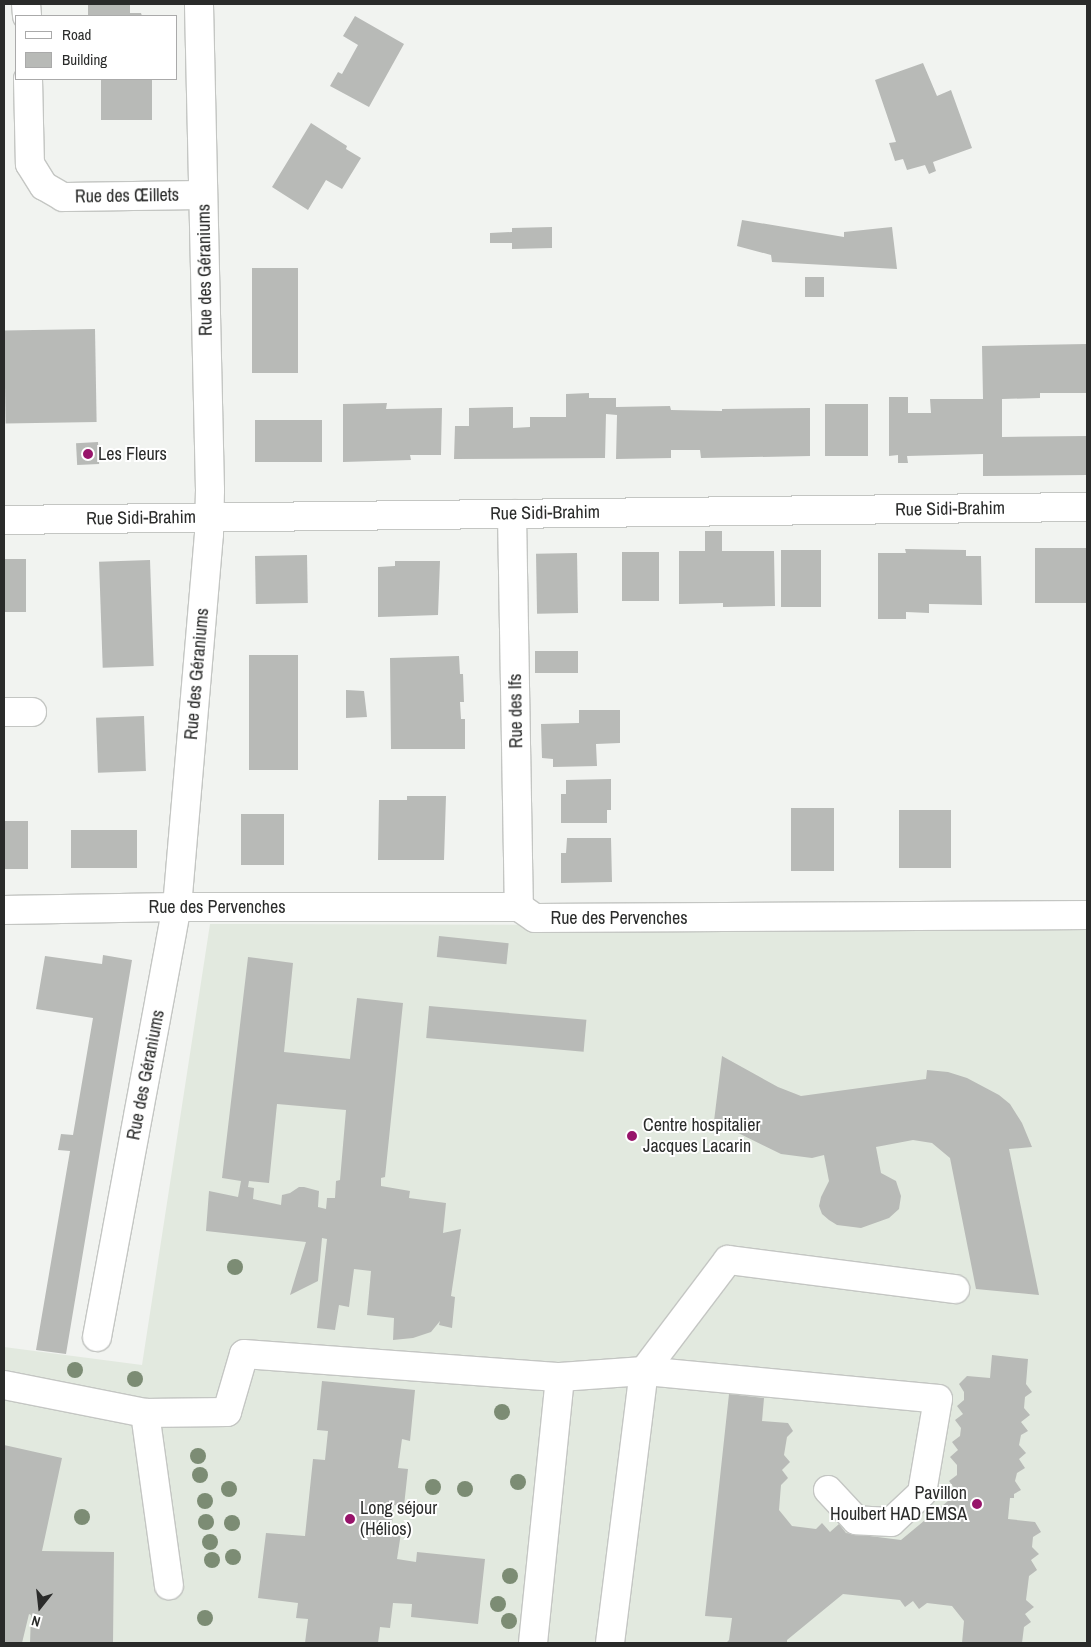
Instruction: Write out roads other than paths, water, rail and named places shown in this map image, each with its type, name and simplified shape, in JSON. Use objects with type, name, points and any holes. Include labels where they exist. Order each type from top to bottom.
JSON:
[{"type":"street","name":"Rue des Géraniums","points":[[97,1337],[177,907],[210,517],[199,4]]},
{"type":"street","name":"Rue des Œillets","points":[[28,80],[30,164],[44,186],[63,196],[203,195]]},
{"type":"street","name":"Rue Sidi-Brahim","points":[[4,520],[1087,507]]},
{"type":"street","name":"Rue des Ifs","points":[[512,514],[519,908]]},
{"type":"street","points":[[4,712],[32,712]]},
{"type":"street","name":"Rue des Pervenches","points":[[4,910],[177,907],[519,908],[535,918],[1087,915]]},
{"type":"street","points":[[610,1643],[644,1371],[728,1260],[955,1289]]},
{"type":"street","points":[[4,1385],[145,1413],[227,1412],[244,1354],[560,1377],[644,1371],[938,1399],[922,1493],[891,1522],[856,1520],[828,1490]]},
{"type":"street","points":[[533,1643],[560,1377]]},
{"type":"street","points":[[145,1413],[169,1585]]},
{"type":"place","name":"Les Fleurs","points":[[88,454]]},
{"type":"place","name":"Centre hospitalier Jacques Lacarin","points":[[632,1136]]},
{"type":"place","name":"Pavillon Houlbert HAD EMSA","points":[[977,1504]]},
{"type":"place","name":"Long séjour (Hélios)","points":[[350,1519]]}]
